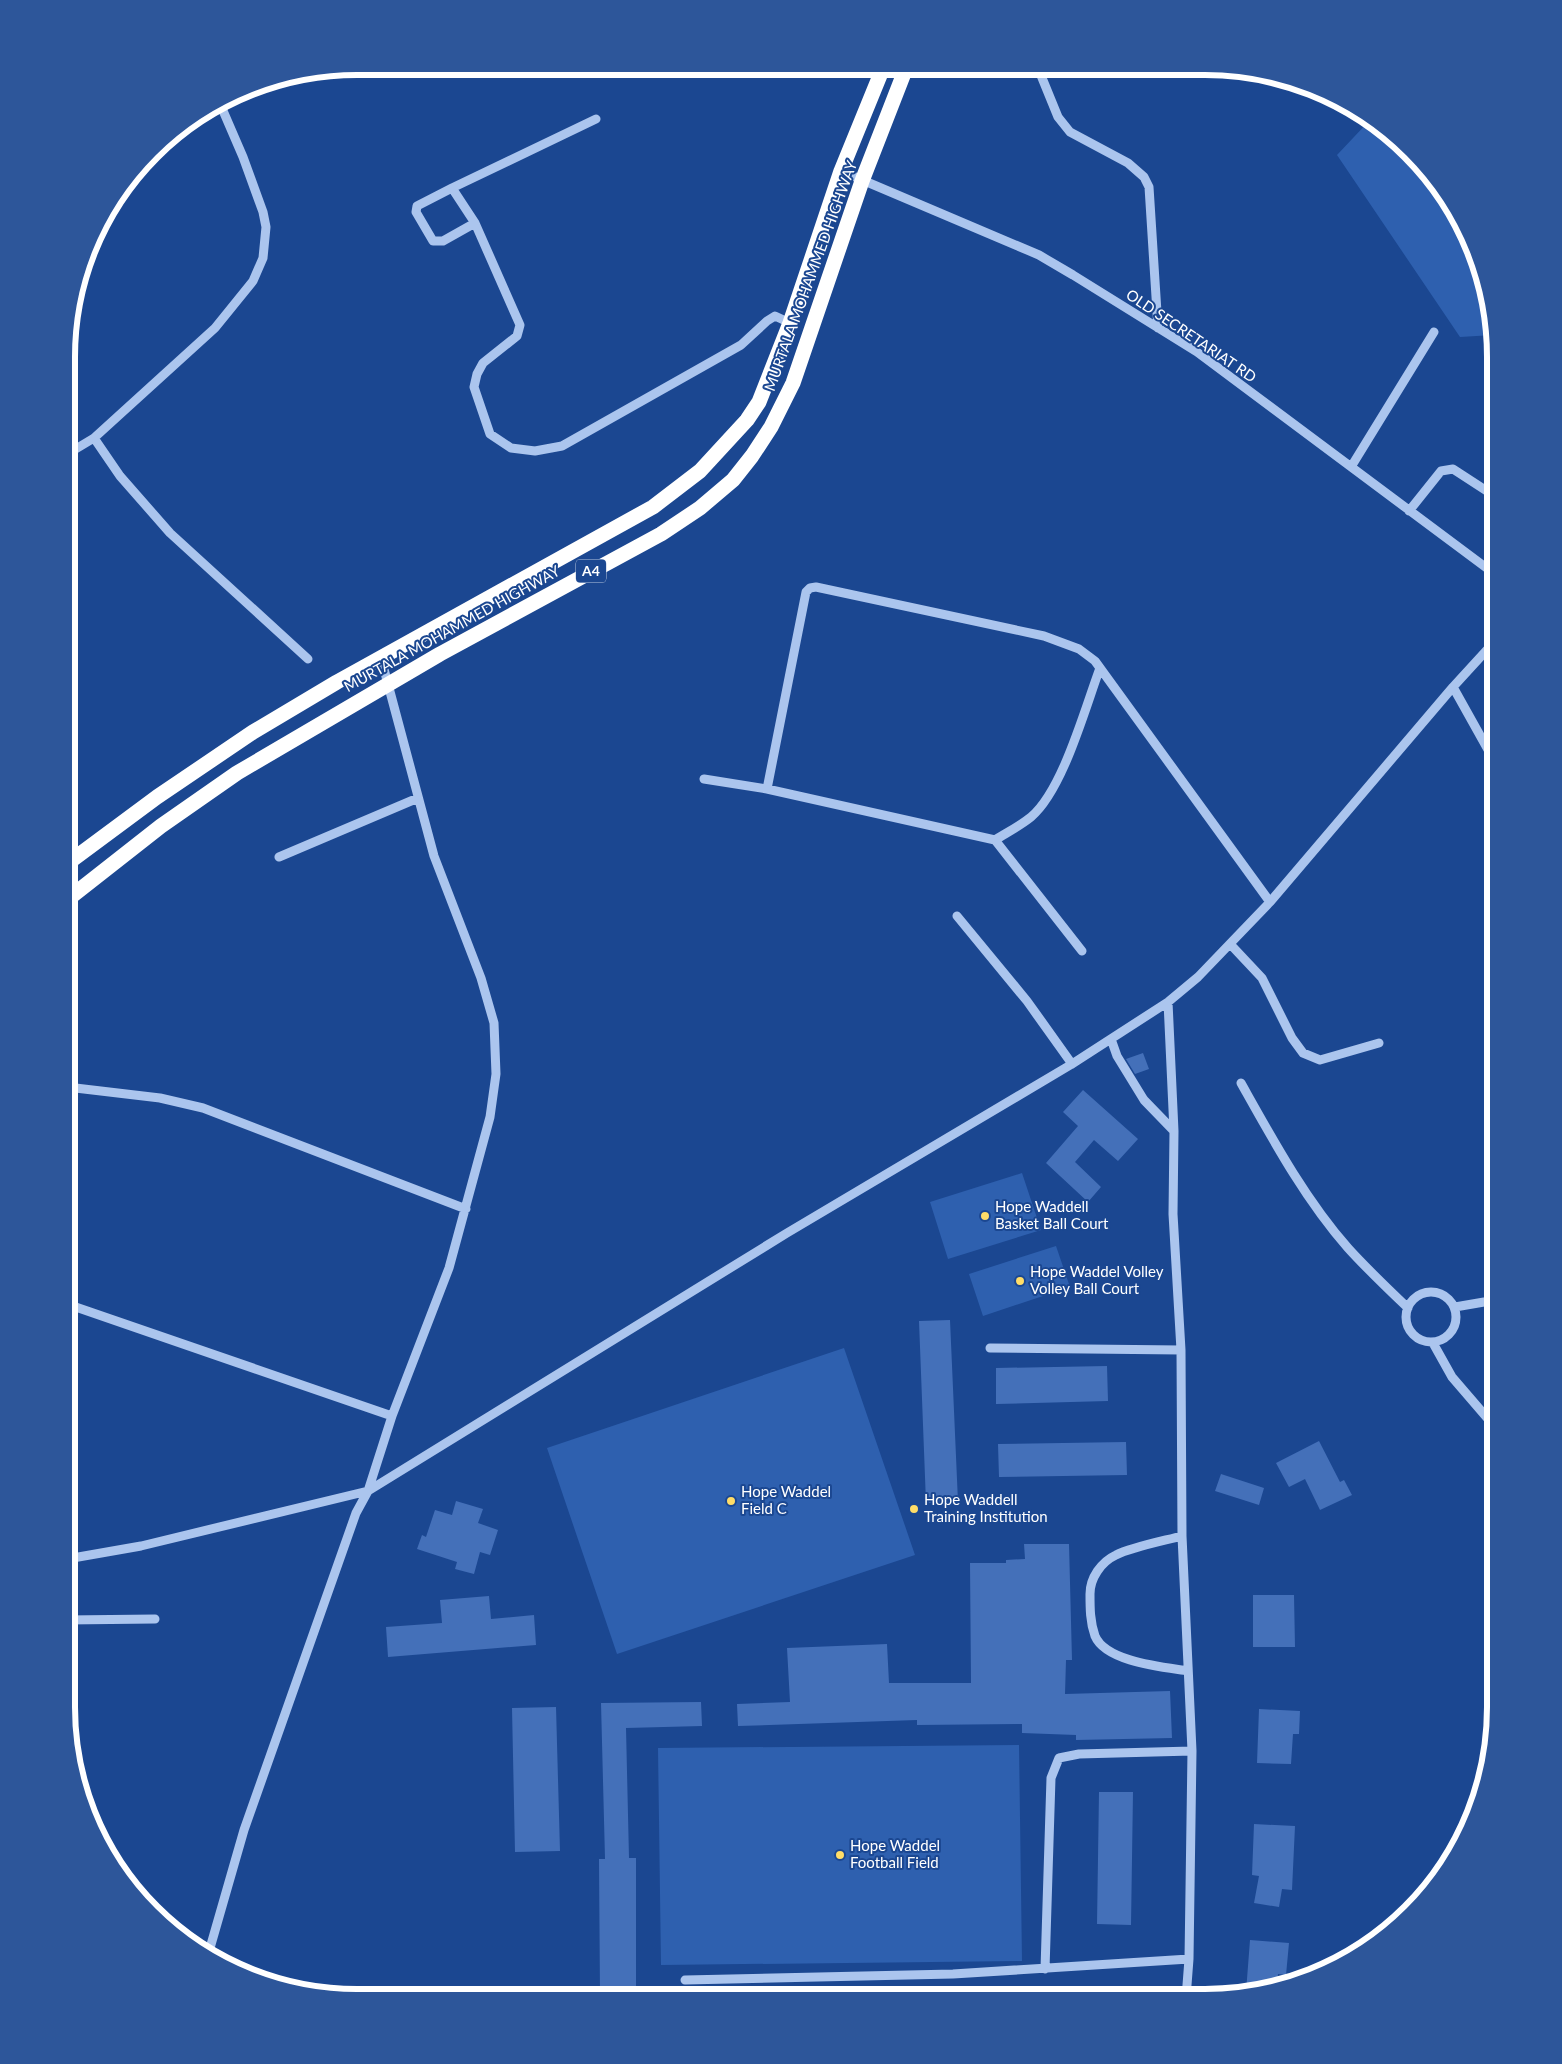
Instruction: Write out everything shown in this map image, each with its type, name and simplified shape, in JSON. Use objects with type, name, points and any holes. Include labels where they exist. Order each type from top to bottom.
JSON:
[{"type":"highway","name":"MURTALA MOHAMMED HIGHWAY","points":[[75,858],[157,797],[254,732],[381,658],[653,507],[700,471],[747,420],[759,402],[790,322],[841,171],[880,75]]},
{"type":"highway","name":"MURTALA MOHAMMED HIGHWAY","points":[[75,894],[161,826],[237,773],[440,654],[662,534],[700,508],[733,480],[771,427],[793,383],[862,181],[903,75]]},
{"type":"street","points":[[1041,75],[1058,118],[1070,132],[1128,163],[1144,177],[1149,186],[1158,328]]},
{"type":"street","points":[[75,449],[94,438],[215,328],[253,281],[263,258],[266,227],[263,212],[243,157],[222,109]]},
{"type":"street","points":[[475,222],[443,241],[433,241],[416,212],[417,206],[596,119]]},
{"type":"street","name":"OLD SECRETARIAT RD","points":[[841,171],[1039,255],[1158,328],[1197,352],[1487,568]]},
{"type":"street","points":[[452,188],[475,222],[520,325],[517,336],[483,363],[476,374],[474,387],[490,434],[511,448],[535,451],[562,446],[741,345],[775,316],[790,322]]},
{"type":"street","points":[[1351,467],[1434,332]]},
{"type":"street","points":[[94,438],[120,476],[170,533],[308,659]]},
{"type":"street","points":[[1409,511],[1442,471],[1447,469],[1453,469],[1487,491]]},
{"type":"street","points":[[767,789],[806,592],[810,588],[816,587],[1044,636],[1079,649],[1095,661],[1270,902]]},
{"type":"street","points":[[75,1557],[141,1546],[368,1491],[787,1233],[1111,1039],[1168,1002],[1198,977],[1231,945],[1487,650]]},
{"type":"street","points":[[210,1947],[244,1830],[356,1513],[368,1491],[392,1416],[449,1268],[490,1117],[496,1074],[494,1023],[478,970],[434,856],[381,658]]},
{"type":"street","points":[[995,840],[1031,817],[1045,799],[1063,769],[1100,668]]},
{"type":"street","points":[[1453,687],[1487,748]]},
{"type":"street","points":[[704,779],[767,789],[995,840],[1082,951]]},
{"type":"street","points":[[279,857],[418,798]]},
{"type":"street","points":[[956,916],[1027,1001],[1072,1064]]},
{"type":"street","points":[[1231,945],[1262,978],[1292,1038],[1303,1053],[1320,1060],[1379,1043]]},
{"type":"street","points":[[1168,1002],[1174,1131],[1173,1214],[1181,1350],[1182,1536],[1192,1751],[1189,1959],[1187,1989]]},
{"type":"street","points":[[1111,1039],[1117,1056],[1144,1100],[1174,1131]]},
{"type":"street","points":[[1242,1084],[1284,1158],[1316,1204],[1348,1247],[1408,1308]]},
{"type":"street","points":[[75,1089],[160,1098],[203,1108],[466,1209]]},
{"type":"street","points":[[1435,1292],[1443,1295],[1455,1307],[1456,1323],[1453,1330],[1441,1341],[1425,1342],[1417,1338],[1407,1324],[1408,1308],[1419,1295],[1435,1292]]},
{"type":"street","points":[[1455,1307],[1487,1301]]},
{"type":"street","points":[[75,1307],[392,1416]]},
{"type":"street","points":[[1433,1342],[1452,1377],[1487,1419]]},
{"type":"street","points":[[990,1348],[1181,1350]]},
{"type":"street","points":[[1182,1536],[1115,1555],[1098,1568],[1090,1587],[1090,1619],[1096,1638],[1110,1651],[1131,1661],[1188,1671]]},
{"type":"street","points":[[75,1620],[155,1619]]},
{"type":"street","points":[[1045,1969],[1051,1778],[1058,1758],[1079,1754],[1192,1751]]},
{"type":"street","points":[[685,1980],[953,1974],[1189,1959]]},
{"type":"shaded area","points":[[1365,125],[1391,145],[1429,185],[1449,216],[1466,249],[1482,302],[1486,335],[1460,337],[1337,155]]},
{"type":"shaded area","name":"Hope Waddell Basket Ball Court","points":[[1022,1173],[1041,1230],[948,1259],[930,1202]]},
{"type":"shaded area","name":"Hope Waddel Volley Volley Ball Court","points":[[1056,1246],[1070,1287],[983,1316],[969,1274]]},
{"type":"shaded area","name":"Hope Waddel Field C","points":[[844,1348],[915,1555],[617,1654],[547,1448]]},
{"type":"shaded area","name":"Hope Waddel Football Field","points":[[1019,1745],[1022,1961],[661,1965],[658,1748]]},
{"type":"building","points":[[1143,1053],[1149,1069],[1135,1074],[1126,1059]]},
{"type":"building","points":[[1083,1090],[1138,1139],[1118,1161],[1094,1140],[1075,1162],[1101,1187],[1088,1202],[1046,1163],[1078,1126],[1063,1112]]},
{"type":"building","points":[[950,1320],[958,1502],[926,1503],[919,1321]]},
{"type":"building","points":[[1107,1366],[1108,1401],[996,1404],[996,1368]]},
{"type":"building","points":[[1319,1441],[1340,1482],[1344,1480],[1352,1495],[1320,1510],[1305,1479],[1289,1487],[1276,1463]]},
{"type":"building","points":[[1126,1442],[1127,1475],[999,1477],[998,1444]]},
{"type":"building","points":[[1221,1474],[1264,1488],[1259,1505],[1215,1491]]},
{"type":"building","points":[[456,1501],[483,1509],[478,1523],[498,1530],[490,1555],[480,1552],[474,1574],[455,1569],[457,1562],[417,1549],[422,1535],[426,1537],[435,1510],[452,1515]]},
{"type":"building","points":[[1024,1544],[1069,1544],[1072,1660],[1066,1660],[1065,1694],[1170,1691],[1172,1738],[1076,1740],[1076,1735],[1022,1733],[1022,1724],[917,1725],[917,1720],[738,1726],[737,1704],[790,1702],[787,1648],[887,1644],[889,1683],[971,1683],[970,1563],[1006,1563],[1006,1560],[1025,1559]]},
{"type":"building","points":[[1253,1595],[1294,1595],[1295,1647],[1253,1647]]},
{"type":"building","points":[[489,1596],[491,1619],[534,1615],[536,1645],[388,1657],[386,1627],[442,1623],[440,1600]]},
{"type":"building","points":[[701,1702],[702,1726],[626,1728],[629,1858],[636,1858],[636,1989],[600,1989],[599,1859],[605,1859],[601,1703]]},
{"type":"building","points":[[556,1707],[560,1851],[515,1852],[512,1708]]},
{"type":"building","points":[[1259,1709],[1300,1711],[1299,1734],[1293,1734],[1291,1764],[1257,1763]]},
{"type":"building","points":[[1099,1792],[1133,1792],[1131,1925],[1097,1924]]},
{"type":"building","points":[[1254,1824],[1295,1826],[1292,1890],[1282,1889],[1279,1907],[1254,1903],[1259,1876],[1252,1875]]},
{"type":"building","points":[[1250,1940],[1289,1943],[1286,1975],[1278,1974],[1278,1979],[1246,1986]]},
{"type":"place","name":"Hope Waddell Basket Ball Court","points":[[985,1216]]},
{"type":"place","name":"Hope Waddel Volley Volley Ball Court","points":[[1020,1281]]},
{"type":"place","name":"Hope Waddel Field C","points":[[731,1501]]},
{"type":"place","name":"Hope Waddell Training Institution","points":[[914,1509]]},
{"type":"place","name":"Hope Waddel Football Field","points":[[840,1855]]}]
